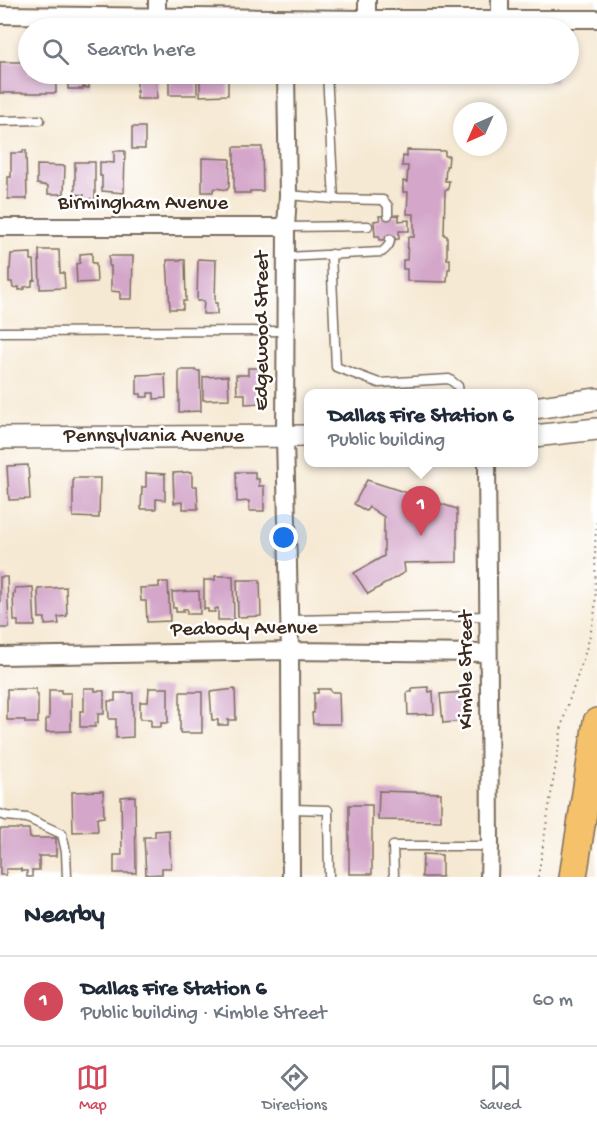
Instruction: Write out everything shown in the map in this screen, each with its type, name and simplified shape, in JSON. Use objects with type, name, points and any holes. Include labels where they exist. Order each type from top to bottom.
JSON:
[{"type":"main road","points":[[573,877],[597,722]]},
{"type":"street","points":[[361,18],[368,0]]},
{"type":"street","points":[[500,0],[500,18]]},
{"type":"street","points":[[0,15],[157,8],[242,18]]},
{"type":"street","points":[[579,19],[597,19]]},
{"type":"street","name":"Edgewood Street","points":[[286,84],[288,195],[285,437],[290,620],[291,877]]},
{"type":"street","name":"Birmingham Avenue","points":[[0,227],[286,227]]},
{"type":"street","points":[[538,407],[597,399]]},
{"type":"street","points":[[538,435],[597,429]]},
{"type":"street","name":"Pennsylvania Avenue","points":[[0,438],[304,436]]},
{"type":"street","name":"Kimble Street","points":[[487,467],[490,616],[488,653],[489,877]]},
{"type":"street","name":"Peabody Avenue","points":[[0,656],[290,651],[488,653]]},
{"type":"lane","points":[[328,84],[334,198]]},
{"type":"lane","points":[[0,121],[40,120]]},
{"type":"lane","points":[[288,195],[383,200],[388,206],[388,215]]},
{"type":"lane","points":[[286,227],[368,226]]},
{"type":"lane","points":[[286,257],[382,252],[387,248],[390,239]]},
{"type":"lane","points":[[331,254],[336,367],[379,383],[450,379],[458,389]]},
{"type":"lane","points":[[0,332],[285,331]]},
{"type":"lane","points":[[290,620],[490,616]]},
{"type":"lane","points":[[291,810],[328,810],[329,877]]},
{"type":"lane","points":[[2,817],[27,818],[62,834],[68,877]]},
{"type":"lane","points":[[394,877],[393,846],[490,846]]},
{"type":"path","points":[[538,877],[562,725],[593,623],[597,590],[595,553],[597,521]]},
{"type":"building","points":[[0,62],[18,62],[18,84],[56,84],[56,93],[0,93]]},
{"type":"building","points":[[68,84],[89,84],[89,88],[68,89]]},
{"type":"building","points":[[137,84],[156,84],[157,99],[137,99]]},
{"type":"building","points":[[169,84],[197,84],[197,95],[169,95]]},
{"type":"building","points":[[200,84],[228,84],[228,95],[200,96]]},
{"type":"building","points":[[132,127],[145,127],[145,149],[132,149]]},
{"type":"building","points":[[234,147],[262,147],[263,191],[234,193]]},
{"type":"building","points":[[23,150],[26,150],[27,199],[8,199],[11,153],[23,153]]},
{"type":"building","points":[[407,150],[445,151],[445,156],[449,156],[445,181],[449,181],[448,190],[445,190],[444,235],[447,236],[447,259],[450,259],[447,282],[407,281],[407,269],[403,269],[403,260],[407,260],[408,237],[414,237],[414,214],[407,214],[408,192],[403,192],[403,181],[407,182],[408,166],[402,166],[403,156],[407,157]]},
{"type":"building","points":[[114,151],[125,151],[124,193],[102,191],[100,162],[114,163]]},
{"type":"building","points":[[202,158],[230,159],[227,190],[216,188],[213,192],[202,192]]},
{"type":"building","points":[[75,162],[95,162],[95,199],[84,199],[84,195],[75,194]]},
{"type":"building","points":[[37,165],[65,166],[64,194],[48,194],[48,186],[37,184]]},
{"type":"building","points":[[399,215],[399,221],[409,220],[409,231],[399,231],[399,239],[380,240],[379,236],[375,236],[374,221],[380,220],[379,216]]},
{"type":"building","points":[[39,250],[59,250],[60,273],[64,273],[65,288],[40,289]]},
{"type":"building","points":[[31,253],[31,260],[34,260],[35,280],[32,281],[32,286],[19,290],[19,287],[13,288],[12,282],[9,282],[11,254]]},
{"type":"building","points":[[92,253],[92,263],[96,263],[97,282],[77,283],[76,264],[80,263],[80,254]]},
{"type":"building","points":[[109,256],[133,256],[132,299],[120,299],[120,292],[111,291]]},
{"type":"building","points":[[198,259],[216,260],[217,314],[203,314],[204,301],[197,301]]},
{"type":"building","points":[[167,260],[185,260],[186,301],[183,301],[183,309],[170,309]]},
{"type":"building","points":[[248,368],[264,368],[264,403],[245,404],[245,394],[237,394],[236,375],[248,375]]},
{"type":"building","points":[[179,370],[200,371],[201,411],[179,412]]},
{"type":"building","points":[[165,374],[166,398],[154,399],[154,393],[148,393],[148,397],[141,397],[141,394],[137,394],[137,375]]},
{"type":"building","points":[[228,376],[229,399],[203,400],[203,377]]},
{"type":"building","points":[[28,465],[30,499],[9,500],[7,466]]},
{"type":"building","points":[[192,472],[192,486],[197,486],[198,509],[183,509],[183,502],[174,503],[173,473]]},
{"type":"building","points":[[236,472],[255,472],[255,479],[259,479],[259,486],[264,486],[264,511],[249,511],[249,501],[237,502]]},
{"type":"building","points":[[146,473],[165,474],[165,500],[156,499],[156,509],[141,509],[142,487],[146,487]]},
{"type":"building","points":[[73,478],[100,478],[99,518],[73,517]]},
{"type":"building","points":[[367,480],[457,509],[457,562],[404,563],[405,572],[368,594],[354,573],[384,556],[384,517],[369,507],[366,511],[354,504]]},
{"type":"building","points":[[215,576],[233,576],[234,620],[218,620],[218,608],[215,612],[208,612],[208,609],[204,609],[204,580],[215,580]]},
{"type":"building","points":[[0,577],[7,577],[9,628],[0,628]]},
{"type":"building","points":[[237,580],[260,580],[261,616],[238,617]]},
{"type":"building","points":[[159,582],[168,582],[170,621],[147,622],[146,601],[141,601],[140,588],[159,587]]},
{"type":"building","points":[[33,587],[35,626],[18,626],[18,621],[14,621],[13,594],[15,594],[15,588]]},
{"type":"building","points":[[66,587],[67,616],[58,617],[59,624],[45,625],[45,618],[39,618],[38,589]]},
{"type":"building","points":[[199,591],[200,614],[187,614],[187,609],[183,609],[184,612],[176,612],[176,608],[173,608],[172,592]]},
{"type":"building","points":[[428,687],[429,692],[433,691],[434,714],[408,715],[407,692],[412,692],[412,688]]},
{"type":"building","points":[[84,688],[104,691],[104,714],[98,714],[98,723],[95,723],[95,727],[80,727],[80,711],[84,711]]},
{"type":"building","points":[[149,688],[168,688],[168,723],[161,723],[161,727],[151,727],[151,719],[140,719],[140,702],[148,702]]},
{"type":"building","points":[[7,689],[36,689],[38,723],[7,720]]},
{"type":"building","points":[[235,689],[236,720],[228,720],[228,725],[218,725],[218,720],[212,720],[210,692]]},
{"type":"building","points":[[318,689],[339,692],[340,724],[313,724],[314,693],[318,693]]},
{"type":"building","points":[[49,690],[71,693],[71,731],[46,732],[46,719],[49,719]]},
{"type":"building","points":[[180,692],[202,692],[202,733],[180,733]]},
{"type":"building","points":[[464,692],[467,721],[443,723],[440,694]]},
{"type":"building","points":[[115,693],[133,693],[133,737],[116,738],[116,719],[109,719],[108,701],[115,701]]},
{"type":"building","points":[[103,791],[104,817],[97,818],[98,831],[73,832],[72,792]]},
{"type":"building","points":[[379,791],[441,793],[441,821],[378,820]]},
{"type":"building","points":[[135,796],[136,873],[114,873],[114,855],[122,855],[121,797]]},
{"type":"building","points":[[349,805],[372,805],[372,874],[349,874]]},
{"type":"building","points":[[0,829],[29,829],[30,838],[56,838],[56,856],[39,856],[39,870],[32,870],[32,877],[27,877],[27,871],[21,871],[21,869],[6,869],[6,875],[0,875]]},
{"type":"building","points":[[169,830],[171,868],[162,868],[162,874],[146,875],[144,837],[155,837],[155,831]]},
{"type":"building","points":[[423,854],[442,855],[442,877],[422,877]]},
{"type":"place","name":"Dallas Fire Station 6","points":[[421,536]]}]
